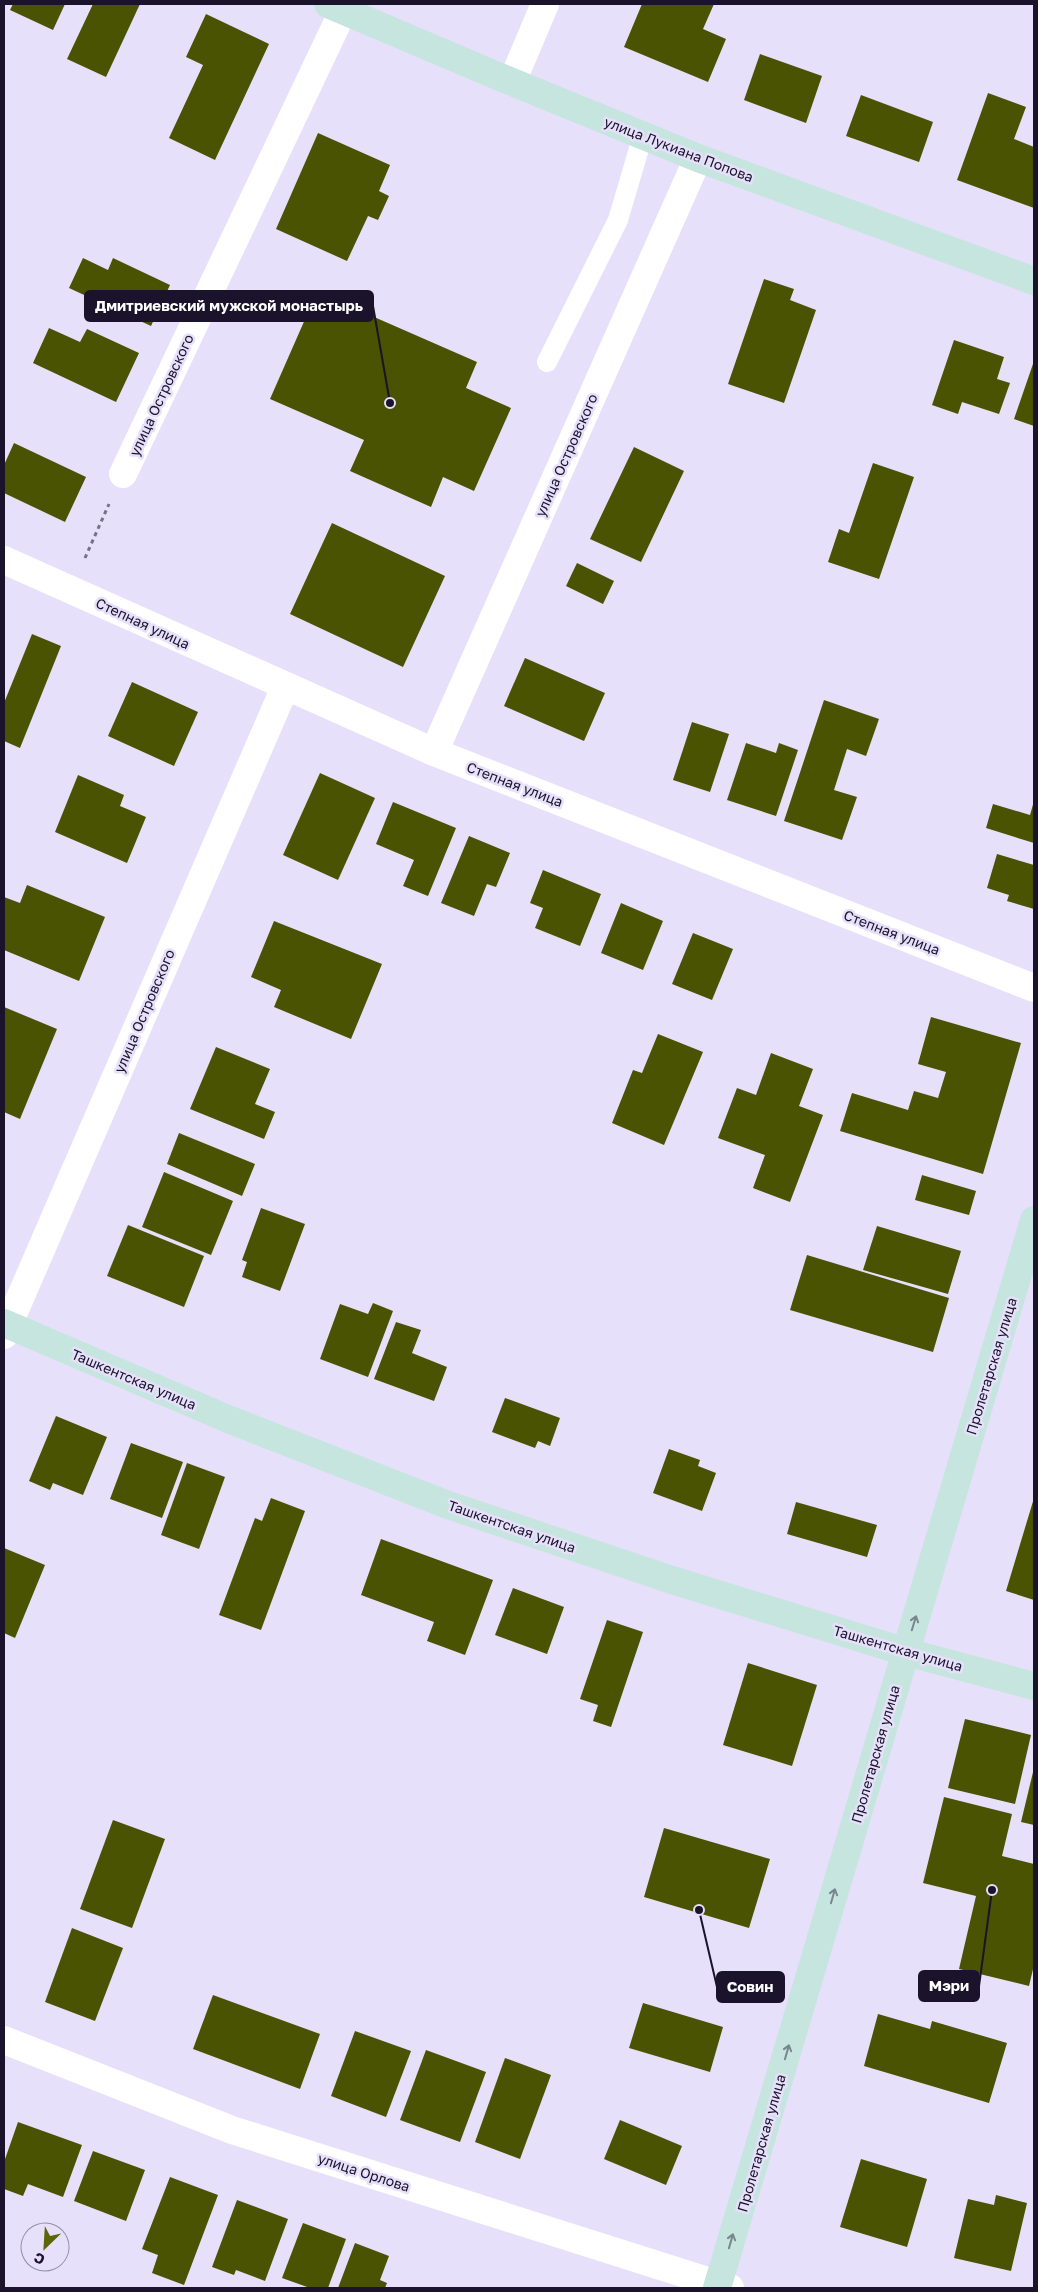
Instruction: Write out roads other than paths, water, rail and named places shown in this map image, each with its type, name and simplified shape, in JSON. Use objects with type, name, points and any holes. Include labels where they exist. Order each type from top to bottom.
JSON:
[{"type":"street","points":[[512,82],[545,4]]},
{"type":"street","name":"улица Лукиана Попова","points":[[336,7],[698,158],[1034,281]]},
{"type":"street","name":"улица Островского","points":[[123,474],[336,7]]},
{"type":"street","name":"улица Островского","points":[[434,752],[698,158]]},
{"type":"street","name":"Степная улица","points":[[4,560],[434,752],[1034,988]]},
{"type":"street","name":"улица Островского","points":[[5,1328],[285,687]]},
{"type":"street","name":"Пролетарская улица","points":[[722,2287],[905,1652],[1034,1220]]},
{"type":"street","name":"Ташкентская улица","points":[[5,1328],[228,1419],[448,1505],[672,1580],[905,1652],[1034,1686]]},
{"type":"street","name":"улица Орлова","points":[[4,2040],[232,2130],[722,2287]]},
{"type":"lane","points":[[547,362],[618,220],[643,135]]},
{"type":"place","name":"Дмитриевский мужской монастырь","points":[[390,403]]},
{"type":"place","name":"Мэри","points":[[992,1890]]},
{"type":"place","name":"Совин","points":[[699,1910]]}]
